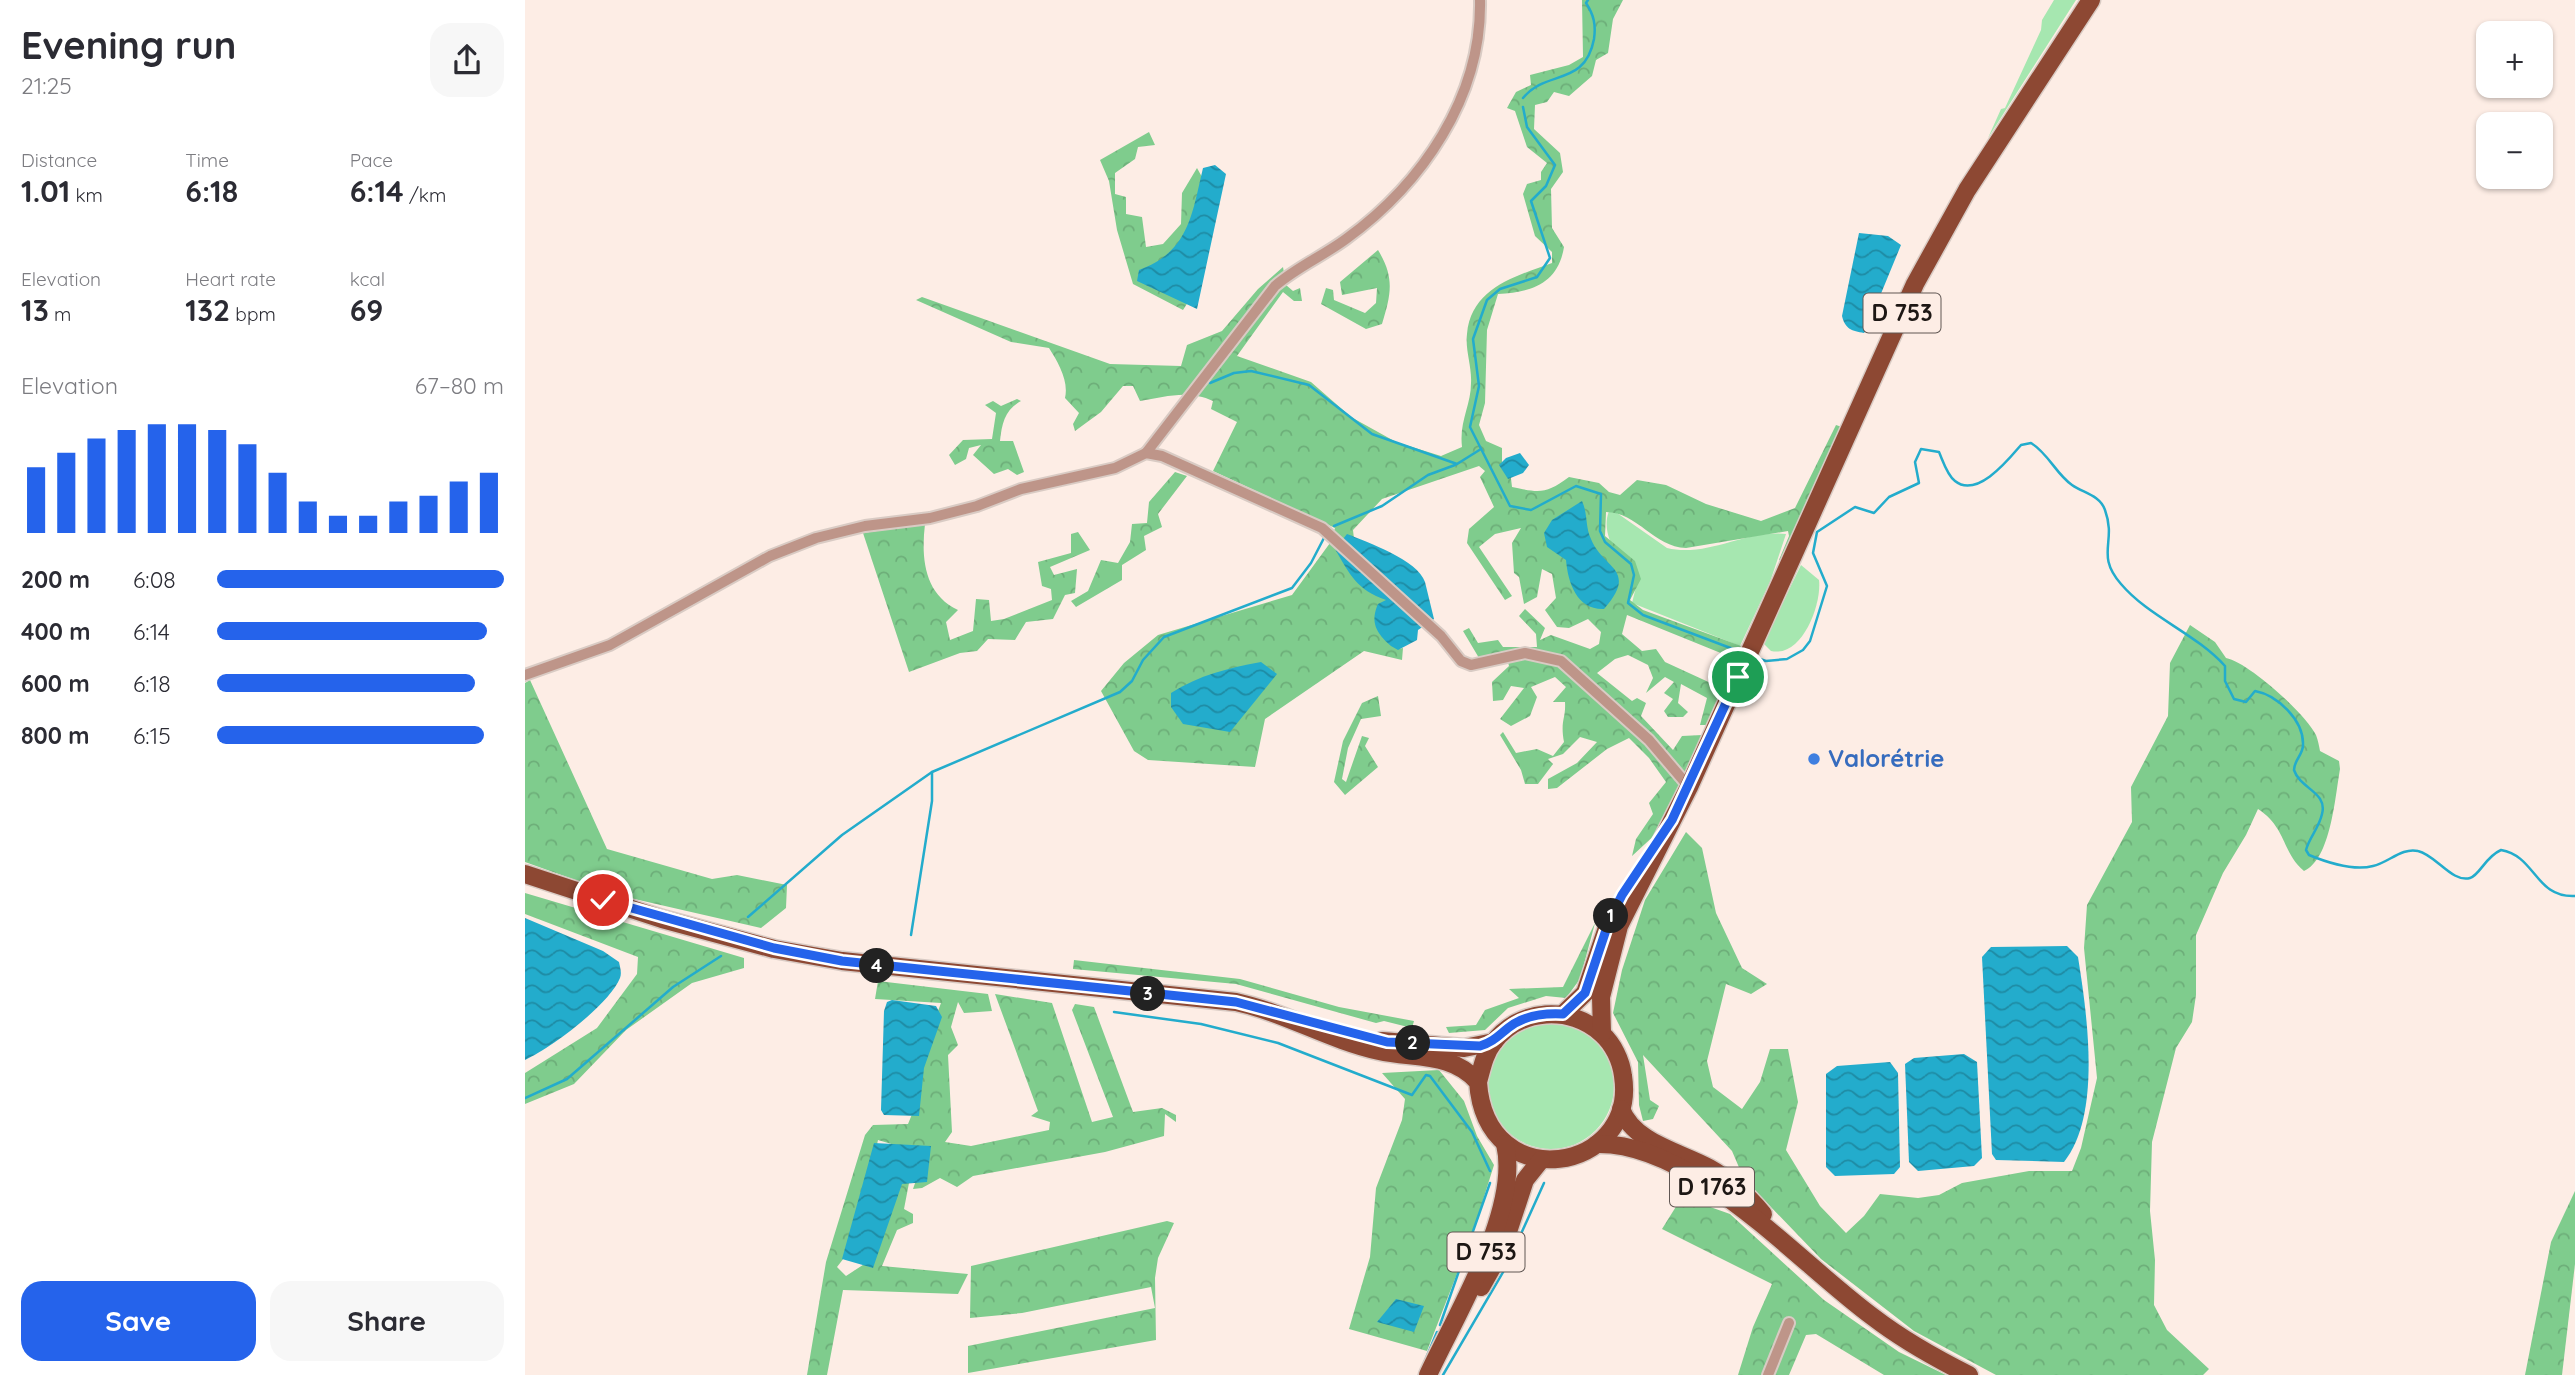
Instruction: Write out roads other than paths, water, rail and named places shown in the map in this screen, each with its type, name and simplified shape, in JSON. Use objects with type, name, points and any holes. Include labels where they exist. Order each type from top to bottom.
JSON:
[{"type":"main road","name":"D 753","points":[[1602,1033],[1601,997],[1613,945],[1630,900],[1689,787],[1915,284],[1967,190],[2091,0]]},
{"type":"main road","name":"D 753","points":[[1563,1014],[1585,993],[1609,921],[1622,895],[1656,849]]},
{"type":"main road","points":[[525,874],[662,919],[815,956],[895,969],[1236,1002],[1387,1042],[1464,1048],[1494,1042]]},
{"type":"main road","points":[[1563,1014],[1581,1020],[1602,1033],[1613,1047],[1622,1066],[1625,1086],[1621,1109],[1612,1128],[1597,1144],[1559,1160],[1541,1160],[1522,1154],[1506,1144],[1488,1125],[1480,1102],[1478,1082],[1484,1059],[1494,1042],[1510,1026],[1528,1017],[1563,1014]]},
{"type":"main road","points":[[1284,1016],[1379,1051],[1445,1060],[1459,1065],[1478,1082]]},
{"type":"main road","name":"D 1763","points":[[1621,1109],[1626,1122],[1644,1136],[1731,1182],[1809,1266]]},
{"type":"main road","name":"D 753","points":[[1428,1375],[1487,1250],[1508,1171],[1506,1144]]},
{"type":"main road","name":"D 1763","points":[[1597,1144],[1633,1148],[1707,1183],[1873,1317],[1929,1356],[1969,1375]]},
{"type":"main road","name":"D 753","points":[[1439,1351],[1494,1266],[1525,1180],[1541,1160]]},
{"type":"street","points":[[525,675],[610,645],[770,556],[816,538],[865,526],[930,519],[977,506],[1021,489],[1115,468],[1146,453],[1275,286],[1371,219],[1406,186],[1425,162],[1457,109],[1466,85],[1474,54],[1480,0]]},
{"type":"street","points":[[1146,453],[1162,456],[1322,528],[1441,636],[1461,662],[1471,665],[1525,653],[1561,661],[1649,740],[1689,787]]},
{"type":"street","points":[[1769,1375],[1789,1323]]},
{"type":"water","points":[[1215,165],[1226,174],[1197,309],[1137,281],[1139,270],[1169,253],[1178,242],[1191,216],[1203,168]]},
{"type":"water","points":[[1859,233],[1888,236],[1901,245],[1880,296],[1875,319],[1864,333],[1850,329],[1842,316]]},
{"type":"water","points":[[1520,453],[1529,465],[1523,473],[1508,479],[1499,465],[1506,458]]},
{"type":"water","points":[[1582,501],[1591,539],[1618,577],[1614,596],[1604,609],[1587,605],[1576,594],[1569,578],[1566,560],[1547,547],[1544,533],[1552,520]]},
{"type":"water","points":[[1347,534],[1403,559],[1420,574],[1425,582],[1434,619],[1418,630],[1417,640],[1398,650],[1378,632],[1376,610],[1378,604],[1386,600],[1361,586],[1340,558],[1335,549]]},
{"type":"water","points":[[1261,662],[1277,674],[1230,732],[1183,724],[1171,707],[1171,693],[1192,681]]},
{"type":"water","points":[[525,918],[603,951],[619,962],[621,974],[614,989],[592,1013],[564,1036],[525,1060]]},
{"type":"water","points":[[2067,946],[2078,957],[2088,1034],[2088,1091],[2076,1142],[2064,1162],[1996,1160],[1992,1154],[1982,957],[1991,947]]},
{"type":"water","points":[[892,1000],[936,1006],[942,1017],[924,1068],[919,1116],[884,1115],[881,1110],[884,1011],[887,1002]]},
{"type":"water","points":[[1964,1054],[1977,1062],[1982,1158],[1974,1166],[1918,1171],[1909,1162],[1905,1064],[1914,1058]]},
{"type":"water","points":[[1890,1062],[1898,1073],[1900,1167],[1894,1174],[1835,1176],[1826,1167],[1826,1074],[1837,1066]]},
{"type":"water","points":[[874,1143],[931,1146],[927,1182],[902,1184],[873,1268],[842,1259]]},
{"type":"water","points":[[1396,1299],[1424,1306],[1414,1332],[1377,1322]]},
{"type":"waterway","points":[[1523,98],[1543,83],[1574,71],[1589,54],[1595,29],[1593,16],[1586,3],[1588,0]]},
{"type":"waterway","points":[[1523,107],[1527,127],[1555,165],[1546,186],[1531,201],[1550,258],[1537,277],[1500,289],[1487,300],[1473,339],[1479,386],[1470,427],[1510,506],[1531,510],[1576,486],[1601,494],[1600,531],[1605,542],[1631,564],[1634,575],[1628,603],[1643,615],[1741,652]]},
{"type":"waterway","points":[[1210,383],[1234,373],[1251,371],[1309,385],[1372,434],[1457,464],[1481,449]]},
{"type":"waterway","points":[[1754,657],[1766,661],[1787,659],[1803,650],[1810,641],[1827,586],[1813,553],[1817,532],[1855,507],[1874,513],[1889,497],[1919,483],[1915,462],[1921,449],[1939,452],[1945,468],[1955,481],[1973,485],[1992,475],[2021,445],[2031,443],[2066,480],[2103,505],[2108,521],[2109,564],[2113,574],[2132,596],[2200,644],[2225,666],[2225,681],[2234,699],[2246,702],[2255,691],[2263,693],[2280,703],[2294,718],[2303,745],[2294,770],[2302,782],[2317,795],[2323,807],[2321,819],[2306,850],[2309,855],[2340,865],[2365,867],[2412,850],[2425,854],[2450,873],[2470,878],[2501,850],[2522,860],[2551,890],[2562,895],[2575,896]]},
{"type":"waterway","points":[[1334,526],[1382,506],[1428,475],[1455,465]]},
{"type":"waterway","points":[[911,935],[932,801],[932,772],[1120,692],[1132,681],[1143,660],[1164,637],[1292,588],[1311,563],[1325,536]]},
{"type":"waterway","points":[[748,917],[842,835],[932,772]]},
{"type":"waterway","points":[[525,1098],[567,1079],[673,987],[721,956]]},
{"type":"waterway","points":[[1114,1012],[1201,1024],[1278,1043],[1412,1095],[1426,1075],[1430,1076],[1472,1132],[1490,1171]]},
{"type":"waterway","points":[[1440,1325],[1490,1183]]},
{"type":"waterway","points":[[1443,1375],[1506,1267],[1544,1183]]},
{"type":"waterway","points":[[1419,1375],[1437,1332]]},
{"type":"place","name":"Valorétrie","points":[[1814,759]]}]
